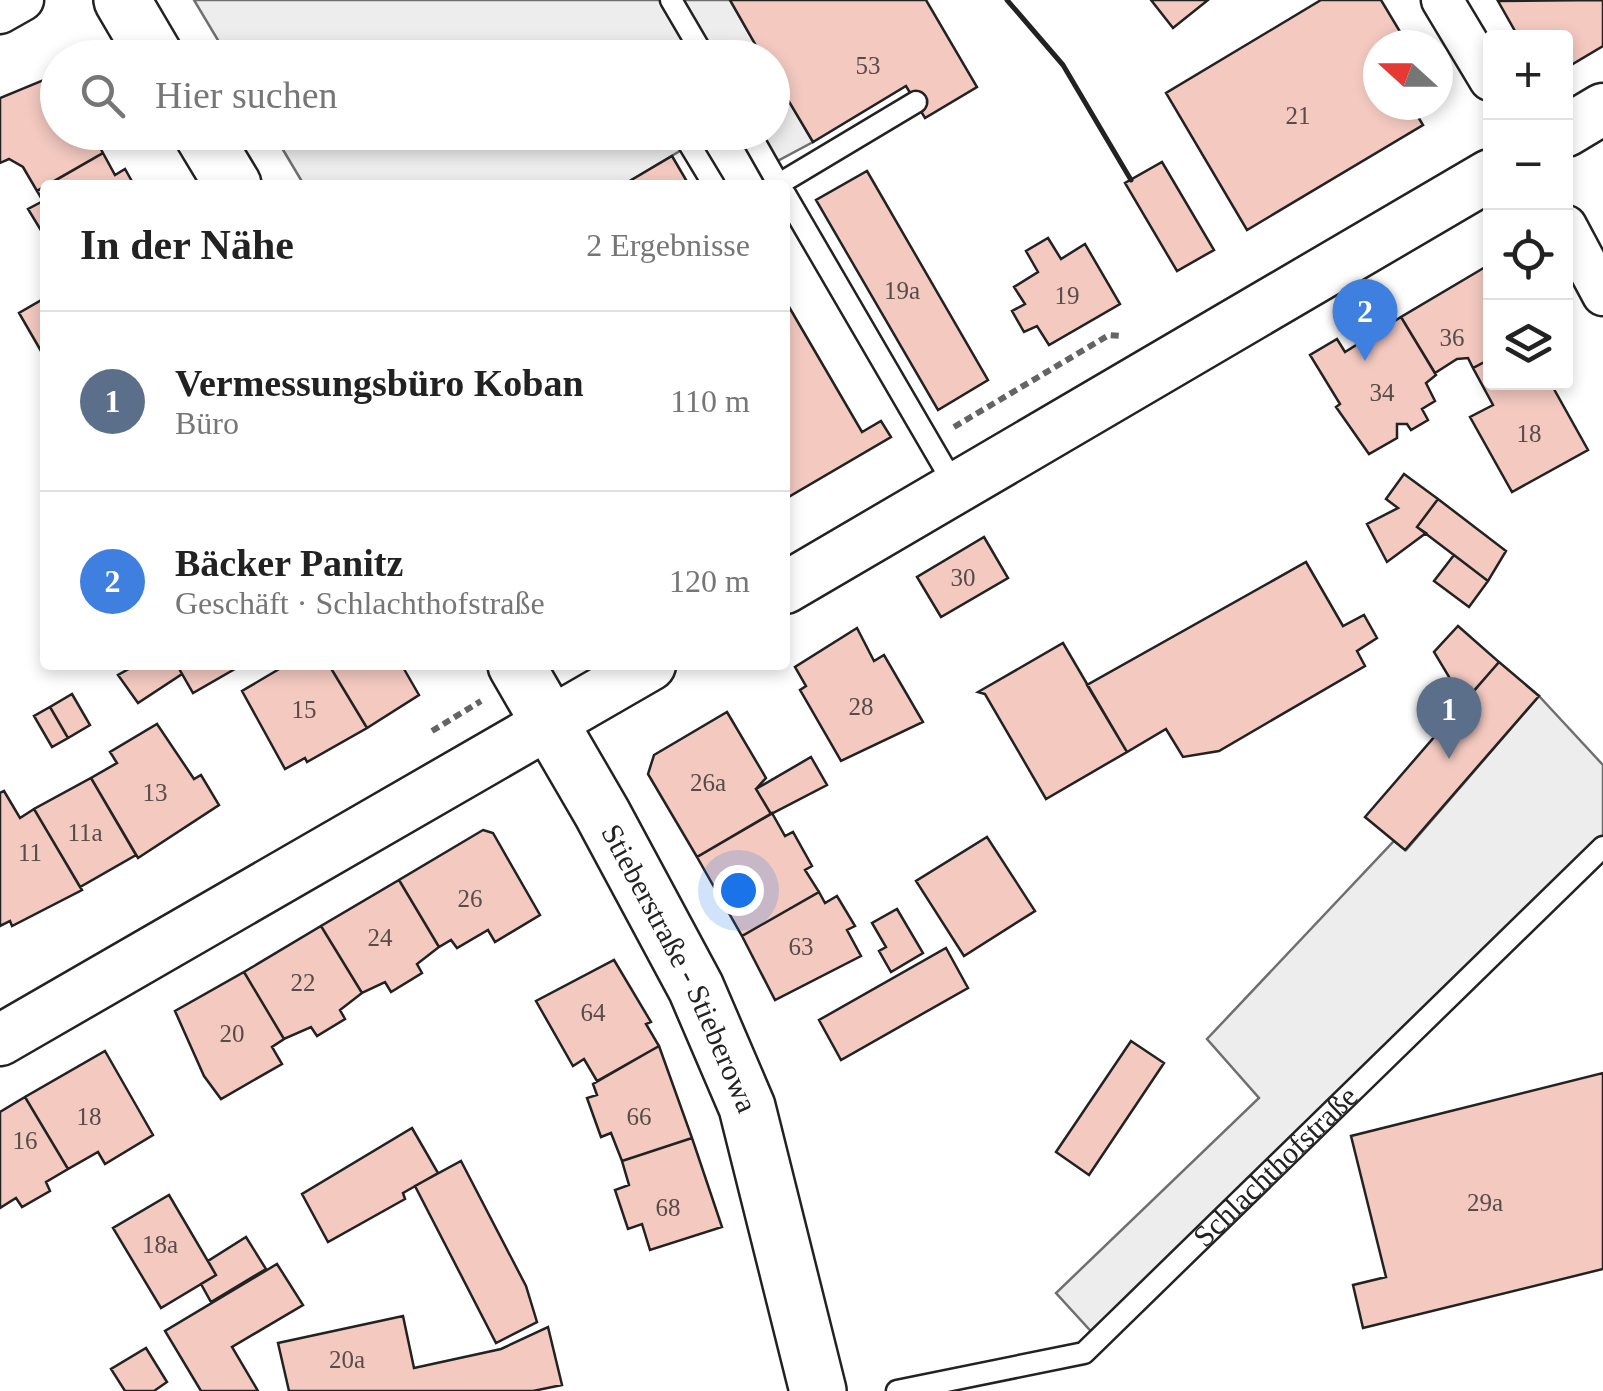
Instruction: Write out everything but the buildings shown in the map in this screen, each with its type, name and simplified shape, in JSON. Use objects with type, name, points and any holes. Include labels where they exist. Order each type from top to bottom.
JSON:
[{"type":"main road","points":[[122,0],[145,40]]},
{"type":"main road","points":[[212,150],[229,180]]},
{"type":"main road","name":"Stieberstraße - Stieberowa","points":[[519,670],[704,1005],[747,1107],[796,1290],[818,1391]]},
{"type":"street","points":[[0,13],[23,0]]},
{"type":"street","points":[[1442,0],[1483,68]]},
{"type":"street","points":[[1573,126],[1603,109]]},
{"type":"street","points":[[790,585],[1483,178]]},
{"type":"street","points":[[1573,239],[1603,294]]},
{"type":"street","points":[[0,1040],[641,670]]},
{"type":"lane","points":[[671,0],[694,40]]},
{"type":"lane","points":[[786,180],[916,102]]},
{"type":"lane","points":[[693,150],[711,180]]},
{"type":"lane","points":[[759,150],[777,180]]},
{"type":"lane","points":[[790,203],[956,488]]},
{"type":"lane","name":"Schlachthofstraße","points":[[897,1391],[1084,1353],[1603,846]]},
{"type":"path","points":[[930,442],[1109,335],[1132,338]]},
{"type":"shaded area","points":[[194,0],[730,0],[753,40],[218,40]]},
{"type":"shaded area","points":[[790,102],[813,142],[768,166],[759,150],[790,150]]},
{"type":"shaded area","points":[[283,150],[682,150],[631,180],[301,180]]},
{"type":"shaded area","points":[[1539,696],[1603,765],[1603,847],[1098,1339],[1056,1293],[1259,1098],[1207,1039],[1394,841],[1406,850]]},
{"type":"wall","points":[[1007,0],[1063,65],[1131,180]]},
{"type":"place","name":"Bäcker Panitz","points":[[1365,361]]},
{"type":"place","name":"Vermessungsbüro Koban","points":[[1449,759]]}]
